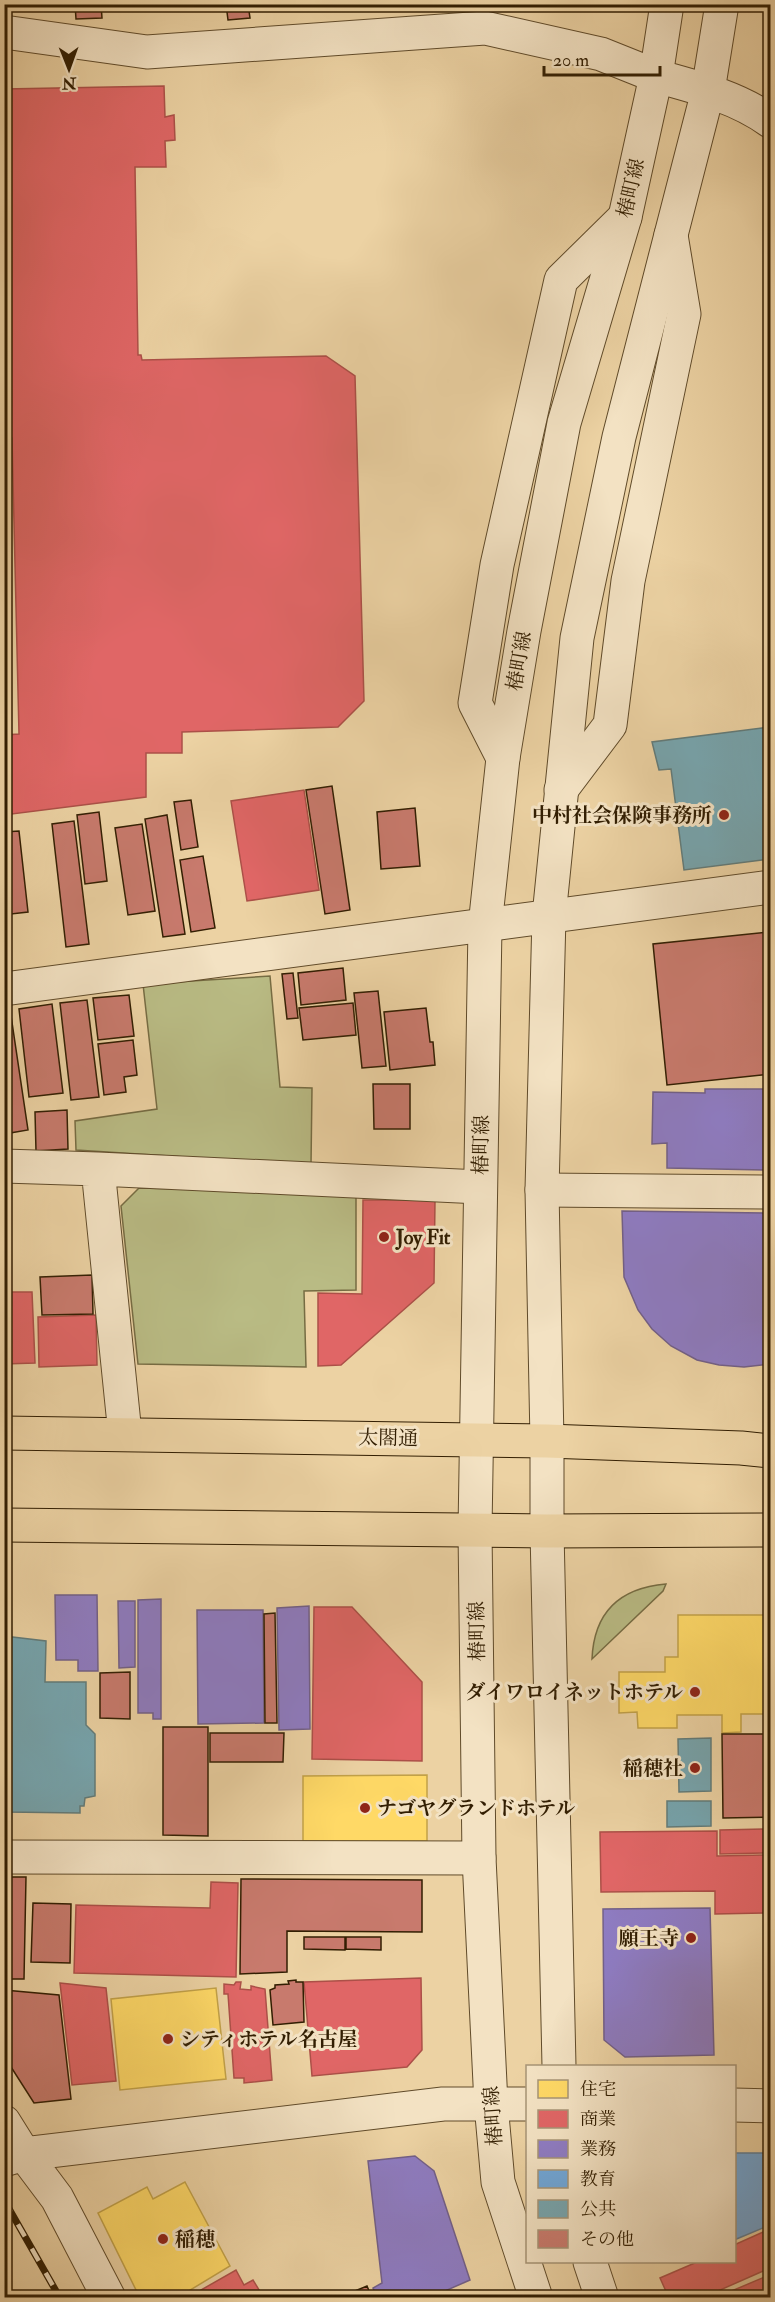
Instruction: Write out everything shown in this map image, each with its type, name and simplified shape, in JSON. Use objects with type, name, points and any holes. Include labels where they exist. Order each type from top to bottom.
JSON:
[{"type":"main road","name":"太閤通","points":[[4,1433],[547,1441],[771,1451]]},
{"type":"main road","points":[[4,1525],[547,1531],[771,1530]]},
{"type":"street","name":"椿町線","points":[[536,2298],[498,2182],[491,2104],[479,1858],[475,1530],[485,926],[503,758],[524,631],[564,423],[625,217],[656,76],[667,4]]},
{"type":"street","points":[[560,2065],[547,1531],[542,1190],[549,916],[577,639],[619,437],[708,91],[722,4]]},
{"type":"street","points":[[4,32],[147,52],[485,28],[601,54],[656,76],[708,91],[754,109],[771,122]]},
{"type":"street","points":[[503,758],[475,703],[497,565],[555,303],[561,280],[625,217]]},
{"type":"street","points":[[561,790],[610,725],[628,581],[684,314],[671,235]]},
{"type":"street","points":[[4,989],[771,887]]},
{"type":"street","points":[[4,1166],[480,1188]]},
{"type":"street","points":[[98,1169],[125,1434]]},
{"type":"street","points":[[542,1190],[771,1192]]},
{"type":"street","points":[[4,1857],[479,1858]]},
{"type":"street","points":[[14,2157],[443,2104],[526,2104]]},
{"type":"street","points":[[736,2105],[771,2106]]},
{"type":"street","points":[[4,2122],[14,2157],[57,2198],[109,2298]]},
{"type":"street","points":[[590,2263],[602,2298]]},
{"type":"green space","points":[[270,976],[280,1087],[312,1088],[311,1165],[76,1150],[75,1121],[157,1109],[143,984]]},
{"type":"green space","points":[[139,1188],[356,1193],[356,1290],[304,1291],[306,1367],[138,1364],[121,1206]]},
{"type":"green space","points":[[666,1584],[663,1591],[592,1659],[598,1628],[612,1605],[635,1591]]},
{"type":"building: 住宅","name":"ダイワロイネットホテル","points":[[678,1615],[770,1615],[770,1714],[741,1714],[741,1732],[722,1733],[722,1715],[677,1715],[677,1728],[638,1728],[637,1712],[619,1713],[619,1672],[665,1672],[665,1657],[678,1657]]},
{"type":"building: 住宅","name":"ナゴヤグランドホテル","points":[[427,1775],[427,1841],[303,1841],[303,1776]]},
{"type":"building: 住宅","name":"シティホテル名古屋","points":[[216,1988],[226,2079],[120,2090],[111,1999]]},
{"type":"building: 住宅","name":"稲穂","points":[[185,2182],[230,2266],[177,2298],[140,2298],[98,2213],[147,2187],[153,2199]]},
{"type":"building: 商業","points":[[164,86],[165,117],[174,115],[175,140],[165,141],[166,167],[135,167],[138,355],[141,355],[142,360],[326,356],[355,376],[364,701],[338,727],[182,732],[182,753],[146,753],[146,797],[4,815],[4,735],[19,734],[12,438],[5,436],[5,421],[10,421],[4,249],[4,89]]},
{"type":"building: 商業","points":[[304,790],[319,890],[247,901],[231,801]]},
{"type":"building: 商業","points":[[363,1200],[435,1200],[434,1283],[341,1365],[318,1366],[318,1293],[362,1294]]},
{"type":"building: 商業","points":[[4,1292],[32,1292],[35,1363],[4,1364]]},
{"type":"building: 商業","points":[[96,1315],[97,1365],[39,1367],[38,1317]]},
{"type":"building: 商業","points":[[314,1607],[352,1607],[422,1682],[422,1761],[312,1759]]},
{"type":"building: 商業","points":[[770,1829],[770,1853],[720,1854],[720,1830]]},
{"type":"building: 商業","points":[[717,1831],[717,1856],[770,1855],[770,1913],[715,1914],[715,1891],[601,1892],[600,1832]]},
{"type":"building: 商業","points":[[211,1882],[238,1883],[236,1977],[74,1973],[76,1905],[210,1908]]},
{"type":"building: 商業","points":[[421,1978],[422,2050],[407,2067],[312,2076],[304,1982]]},
{"type":"building: 商業","points":[[236,1982],[241,1982],[240,1989],[251,1990],[251,1986],[265,1989],[272,2080],[244,2083],[244,2078],[234,2078],[228,1994],[224,1994],[224,1984],[234,1985]]},
{"type":"building: 商業","points":[[60,1983],[106,1988],[116,2081],[72,2085]]},
{"type":"building: 商業","points":[[770,2229],[770,2268],[702,2298],[669,2298],[660,2278],[695,2263],[736,2263],[736,2244]]},
{"type":"building: 商業","points":[[236,2270],[244,2285],[253,2280],[264,2298],[187,2298]]},
{"type":"building: 商業","points":[[770,2274],[770,2298],[715,2298],[767,2276]]},
{"type":"building: 業務","points":[[705,1089],[770,1089],[770,1170],[667,1168],[667,1143],[652,1144],[653,1092],[705,1093]]},
{"type":"building: 業務","points":[[622,1211],[770,1213],[770,1364],[744,1367],[697,1360],[671,1346],[652,1329],[638,1310],[624,1277]]},
{"type":"building: 業務","points":[[55,1595],[97,1595],[98,1671],[78,1671],[78,1660],[56,1660]]},
{"type":"building: 業務","points":[[161,1599],[161,1719],[153,1719],[153,1713],[138,1713],[138,1600]]},
{"type":"building: 業務","points":[[118,1601],[135,1601],[135,1667],[119,1668]]},
{"type":"building: 業務","points":[[309,1606],[310,1729],[279,1730],[277,1608]]},
{"type":"building: 業務","points":[[197,1610],[263,1610],[264,1723],[198,1724]]},
{"type":"building: 業務","points":[[710,1908],[714,2055],[625,2057],[604,2040],[603,1909]]},
{"type":"building: 業務","points":[[415,2156],[434,2171],[470,2280],[429,2298],[377,2298],[373,2288],[382,2283],[368,2161]]},
{"type":"building: 教育","points":[[736,2153],[770,2153],[770,2225],[736,2239]]},
{"type":"building: 公共","name":"中村社会保険事務所","points":[[770,727],[770,859],[684,870],[671,769],[659,770],[652,742]]},
{"type":"building: 公共","points":[[4,1636],[46,1641],[45,1682],[86,1682],[86,1725],[95,1734],[95,1796],[85,1798],[84,1806],[80,1806],[80,1813],[7,1812],[4,1805]]},
{"type":"building: 公共","points":[[711,1738],[711,1791],[679,1792],[678,1739]]},
{"type":"building: 公共","points":[[667,1801],[711,1801],[711,1826],[667,1827]]},
{"type":"building: その他","points":[[75,4],[101,4],[102,18],[76,19]]},
{"type":"building: その他","points":[[226,4],[248,4],[250,18],[228,20]]},
{"type":"building: その他","points":[[332,786],[350,910],[325,914],[306,790]]},
{"type":"building: その他","points":[[191,800],[198,847],[181,850],[174,802]]},
{"type":"building: その他","points":[[415,808],[420,866],[381,869],[377,812]]},
{"type":"building: その他","points":[[99,812],[107,881],[85,884],[77,815]]},
{"type":"building: その他","points":[[167,815],[185,934],[163,937],[145,819]]},
{"type":"building: その他","points":[[74,821],[89,944],[66,947],[52,824]]},
{"type":"building: その他","points":[[142,824],[155,911],[128,915],[115,828]]},
{"type":"building: その他","points":[[19,831],[28,912],[11,914],[9,898],[4,899],[4,832]]},
{"type":"building: その他","points":[[203,856],[215,928],[191,932],[180,860]]},
{"type":"building: その他","points":[[770,932],[770,1074],[667,1085],[653,944]]},
{"type":"building: その他","points":[[343,968],[346,1000],[301,1005],[298,973]]},
{"type":"building: その他","points":[[293,973],[298,1018],[287,1019],[282,974]]},
{"type":"building: その他","points":[[378,991],[386,1066],[362,1068],[354,993]]},
{"type":"building: その他","points":[[129,995],[134,1036],[98,1040],[93,998]]},
{"type":"building: その他","points":[[87,1000],[99,1097],[71,1100],[60,1003]]},
{"type":"building: その他","points":[[353,1003],[356,1035],[303,1040],[299,1008]]},
{"type":"building: その他","points":[[52,1004],[63,1093],[29,1097],[19,1009]]},
{"type":"building: その他","points":[[426,1008],[435,1065],[390,1070],[384,1012]]},
{"type":"building: その他","points":[[10,1009],[28,1130],[4,1134],[4,1010]]},
{"type":"building: その他","points":[[133,1040],[137,1075],[124,1077],[126,1092],[104,1095],[98,1044]]},
{"type":"building: その他","points":[[373,1084],[410,1084],[410,1129],[374,1129]]},
{"type":"building: その他","points":[[67,1110],[68,1149],[36,1151],[35,1112]]},
{"type":"building: その他","points":[[92,1275],[93,1314],[42,1315],[40,1277]]},
{"type":"building: その他","points":[[275,1613],[277,1723],[265,1723],[264,1614]]},
{"type":"building: その他","points":[[130,1672],[130,1719],[100,1718],[100,1673]]},
{"type":"building: その他","points":[[163,1727],[208,1727],[208,1836],[163,1835]]},
{"type":"building: その他","points":[[210,1733],[284,1733],[283,1762],[210,1762]]},
{"type":"building: その他","points":[[722,1734],[770,1734],[770,1817],[723,1818]]},
{"type":"building: その他","points":[[4,1877],[26,1877],[24,1979],[4,1979]]},
{"type":"building: その他","points":[[241,1879],[422,1880],[422,1932],[287,1931],[287,1972],[240,1974]]},
{"type":"building: その他","points":[[33,1903],[71,1904],[70,1963],[31,1962]]},
{"type":"building: その他","points":[[304,1937],[345,1937],[345,1950],[304,1949]]},
{"type":"building: その他","points":[[346,1937],[381,1937],[381,1950],[346,1949]]},
{"type":"building: その他","points":[[296,1980],[296,1982],[303,1982],[304,2022],[273,2025],[270,1990],[275,1988],[275,1985],[289,1984],[288,1981]]},
{"type":"building: その他","points":[[4,1990],[59,1995],[71,2099],[34,2103],[4,2056]]},
{"type":"building: その他","points":[[367,2286],[372,2298],[358,2298],[355,2291]]},
{"type":"railway","points":[[4,2200],[60,2298]]},
{"type":"place","name":"中村社会保険事務所","points":[[724,815]]},
{"type":"place","name":"Joy Fit","points":[[384,1237]]},
{"type":"place","name":"ダイワロイネットホテル","points":[[695,1692]]},
{"type":"place","name":"稲穂社","points":[[695,1768]]},
{"type":"place","name":"ナゴヤグランドホテル","points":[[365,1808]]},
{"type":"place","name":"願王寺","points":[[691,1938]]},
{"type":"place","name":"シティホテル名古屋","points":[[168,2039]]},
{"type":"place","name":"稲穂","points":[[163,2239]]}]
